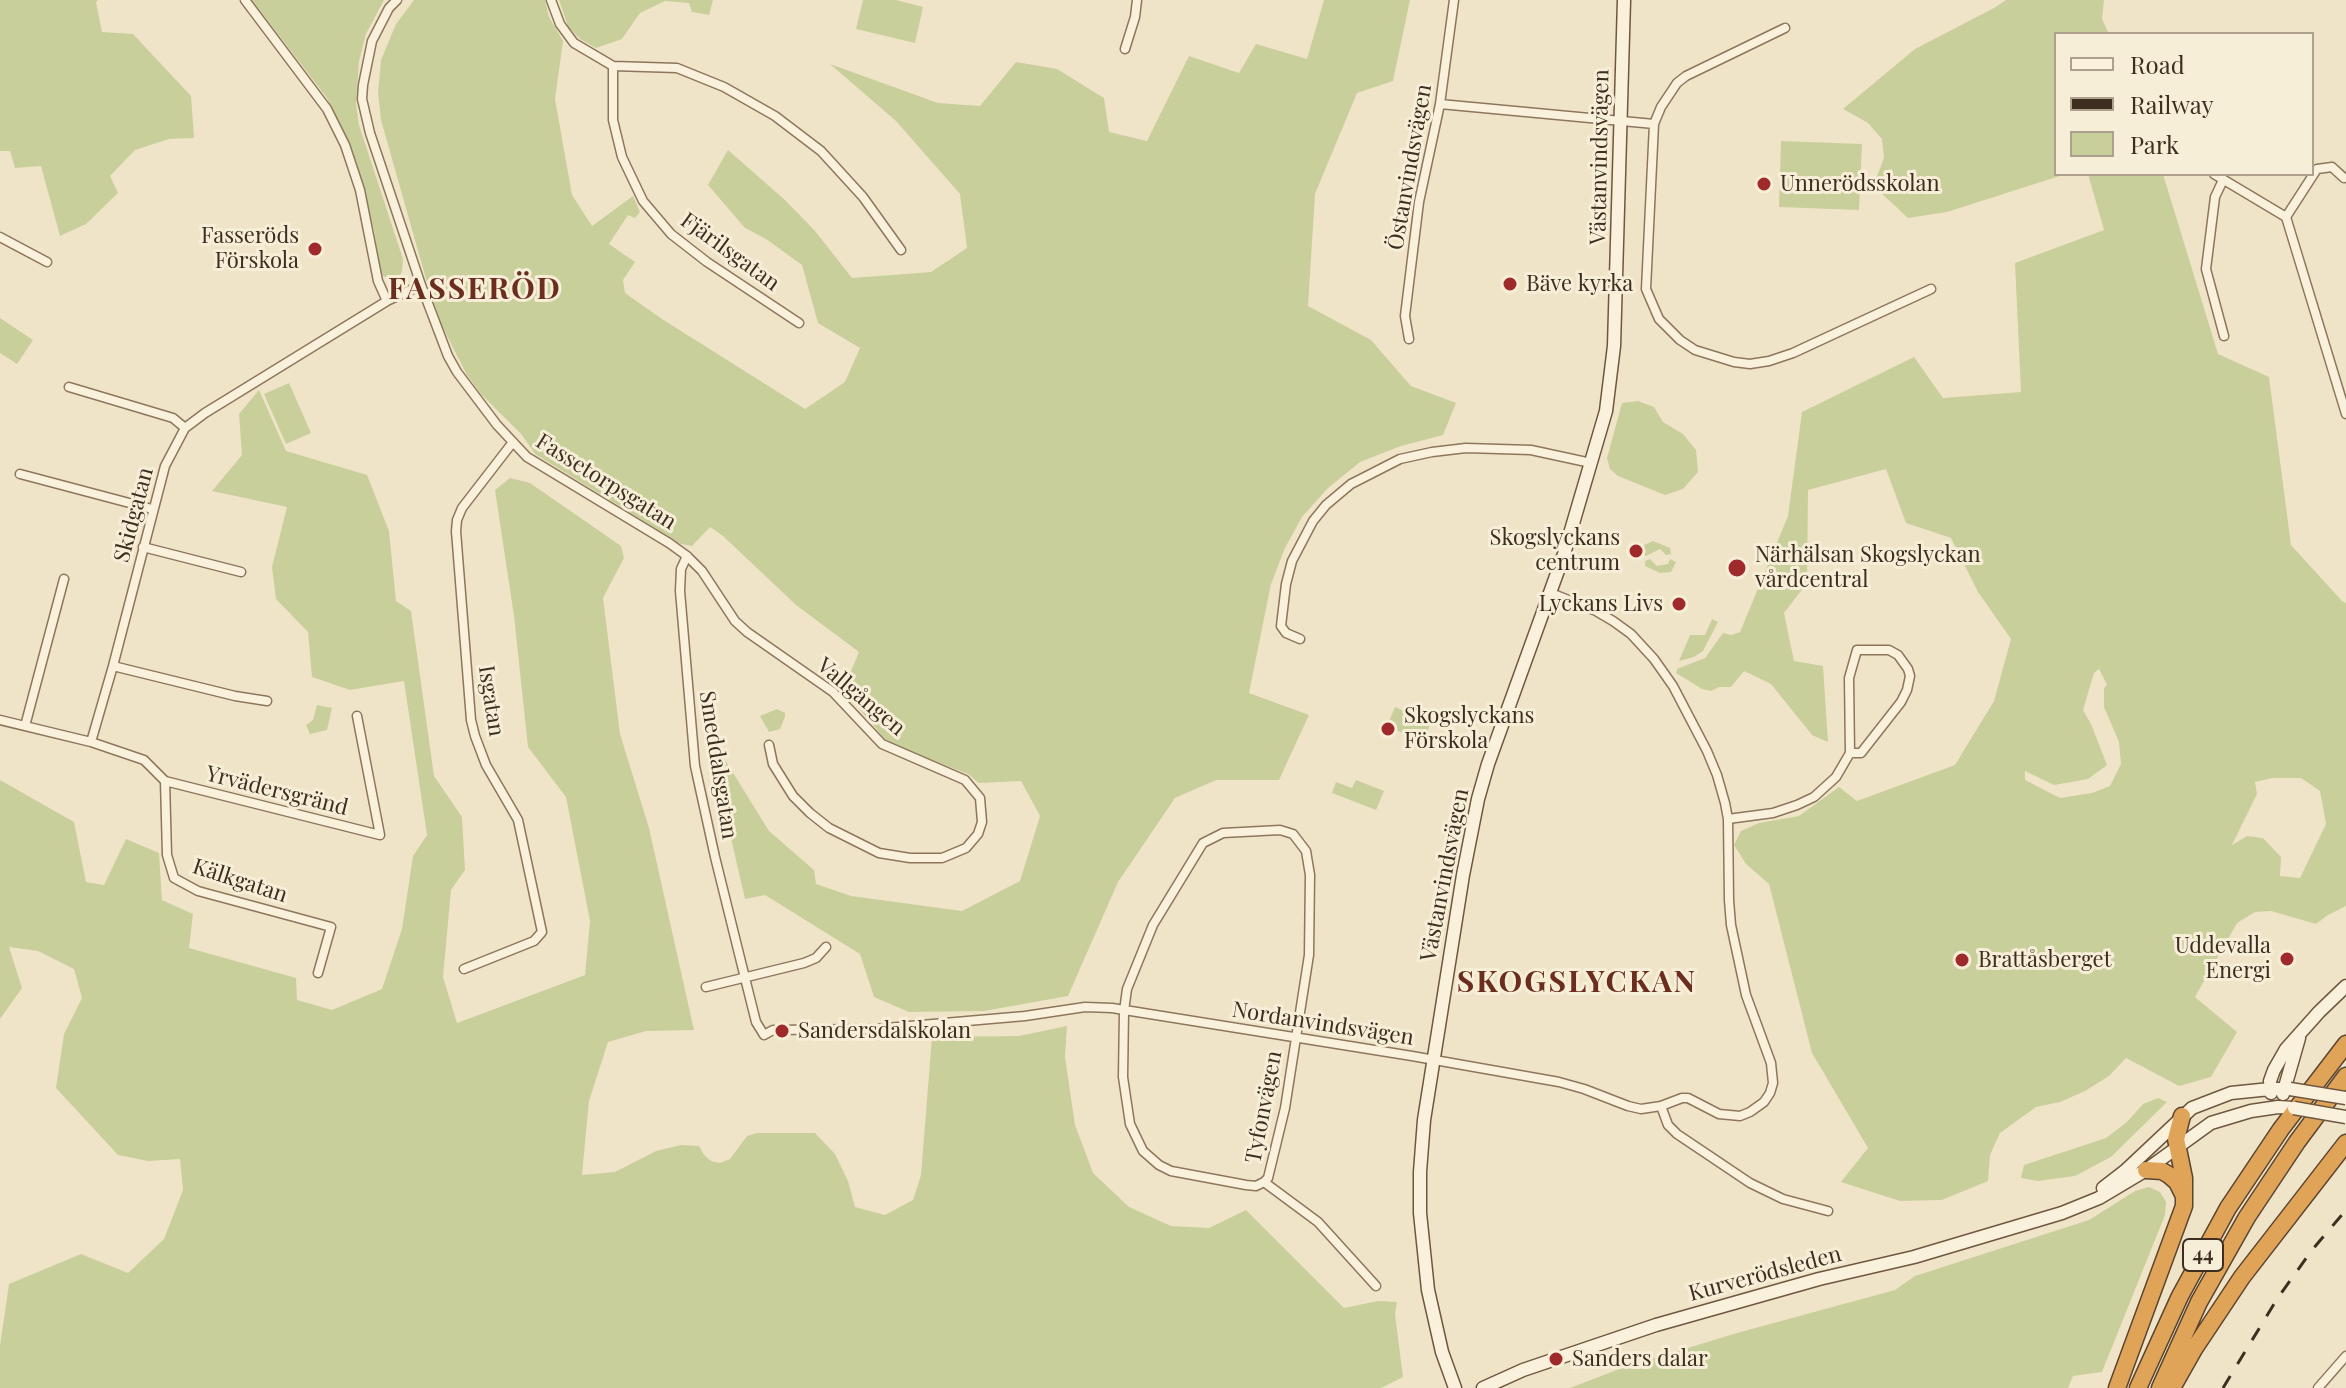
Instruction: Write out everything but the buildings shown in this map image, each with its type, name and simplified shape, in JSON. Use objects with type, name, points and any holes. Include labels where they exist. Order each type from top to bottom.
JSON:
[{"type":"highway","name":"44","points":[[2138,1388],[2180,1296],[2228,1208],[2281,1129],[2346,1044]]},
{"type":"highway","name":"44","points":[[2160,1388],[2199,1302],[2247,1217],[2346,1076]]},
{"type":"highway","points":[[2117,1388],[2181,1218],[2184,1178],[2176,1139],[2182,1116]]},
{"type":"highway","points":[[2172,1388],[2242,1277],[2346,1143]]},
{"type":"highway","points":[[2146,1170],[2162,1171],[2169,1175],[2177,1182],[2184,1197]]},
{"type":"street","points":[[245,0],[327,109],[345,145],[360,190],[378,281],[387,301]]},
{"type":"street","name":"Fassetorpsgatan","points":[[397,0],[389,8],[372,41],[362,99],[370,133],[448,356],[477,400],[513,442],[538,465],[687,556]]},
{"type":"street","points":[[551,0],[560,24],[574,43],[613,66],[677,68],[724,87],[775,116],[821,151],[863,197],[901,250]]},
{"type":"street","points":[[1125,49],[1137,0]]},
{"type":"street","name":"Östanvindsvägen","points":[[1409,339],[1405,316],[1419,202],[1440,104],[1454,0]]},
{"type":"street","name":"Västanvindsvägen","points":[[1455,1388],[1442,1352],[1428,1290],[1420,1213],[1424,1120],[1478,799],[1551,593],[1606,411],[1614,346],[1624,0]]},
{"type":"street","points":[[1785,28],[1686,76],[1668,94],[1654,124],[1646,289],[1659,319],[1695,350],[1750,364],[1793,353],[1931,289]]},
{"type":"street","name":"Fjärilsgatan","points":[[613,66],[613,120],[622,157],[643,201],[671,234],[707,262],[799,323]]},
{"type":"street","points":[[1440,104],[1654,124]]},
{"type":"street","points":[[2314,174],[2317,169],[2332,167],[2344,178]]},
{"type":"street","points":[[2217,176],[2286,217],[2346,414]]},
{"type":"street","points":[[2286,217],[2312,176]]},
{"type":"street","points":[[2223,180],[2215,197],[2206,269],[2224,336]]},
{"type":"street","points":[[0,237],[47,262]]},
{"type":"street","name":"Skidgatan","points":[[91,742],[152,509],[165,466],[185,428],[387,301],[421,285]]},
{"type":"street","points":[[69,387],[173,418],[185,428]]},
{"type":"street","name":"Isgatan","points":[[464,969],[534,941],[542,932],[518,820],[486,765],[475,736],[456,531],[462,508],[513,442]]},
{"type":"street","points":[[1300,639],[1286,633],[1281,626],[1292,561],[1313,521],[1351,484],[1400,459],[1466,448],[1531,450],[1591,463]]},
{"type":"street","points":[[20,474],[152,509]]},
{"type":"street","points":[[143,547],[241,572]]},
{"type":"street","name":"Vallgången","points":[[687,556],[702,571],[735,621],[833,692],[882,744],[965,780],[980,798],[982,822],[978,834],[966,848],[942,858],[910,858],[879,853],[829,828],[810,813],[793,796],[773,764],[769,745]]},
{"type":"street","name":"Smeddalsgatan","points":[[687,556],[681,569],[680,591],[695,766],[756,1022],[769,1033]]},
{"type":"street","points":[[25,726],[64,579]]},
{"type":"street","name":"Nordanvindsvägen","points":[[769,1033],[875,1029],[1025,1016],[1085,1007],[1559,1082],[1641,1109],[1688,1098],[1719,1114],[1734,1117],[1760,1106],[1772,1088],[1773,1078],[1771,1063],[1746,995],[1731,925],[1728,819],[1717,775],[1659,665],[1631,634],[1596,611],[1551,593]]},
{"type":"street","points":[[1728,819],[1773,813],[1797,805],[1814,797],[1836,777],[1850,753],[1849,678],[1857,650],[1889,650],[1898,655],[1908,669],[1907,690],[1861,753],[1850,753]]},
{"type":"street","points":[[113,666],[267,701]]},
{"type":"street","name":"Yrvädersgränd","points":[[165,781],[380,835],[357,716]]},
{"type":"street","points":[[0,720],[91,742],[144,760],[165,781]]},
{"type":"street","name":"Kälkgatan","points":[[165,781],[167,855],[174,878],[198,891],[331,927],[318,973]]},
{"type":"street","name":"Tyfonvägen","points":[[1287,831],[1298,839],[1306,851],[1310,875],[1309,955],[1285,1108],[1268,1178],[1264,1182],[1256,1186],[1246,1185],[1171,1171],[1143,1151],[1130,1124],[1124,1091],[1124,1011],[1127,989],[1153,925],[1203,843],[1223,833],[1287,831]]},
{"type":"street","points":[[706,987],[804,963],[816,958],[826,947]]},
{"type":"street","points":[[2277,1107],[2270,1081],[2278,1061],[2319,1012],[2346,986]]},
{"type":"street","points":[[2277,1107],[2288,1089],[2300,1034]]},
{"type":"street","name":"Kurverödsleden","points":[[2062,1213],[2125,1171],[2182,1116],[2200,1104],[2231,1093],[2270,1089],[2346,1098]]},
{"type":"street","points":[[1661,1106],[1668,1125],[1677,1134],[1750,1183],[1783,1199],[1828,1211]]},
{"type":"street","name":"Kurverödsleden","points":[[1483,1388],[1523,1370],[1656,1325],[1819,1279],[1914,1257],[2062,1213],[2099,1198],[2146,1170],[2211,1123],[2232,1115],[2277,1107],[2308,1109],[2346,1117]]},
{"type":"street","points":[[1264,1182],[1318,1222],[1376,1286]]},
{"type":"street","points":[[2318,1388],[2346,1356]]},
{"type":"green space","points":[[0,0],[98,0],[102,32],[133,34],[191,96],[194,138],[169,139],[135,150],[110,176],[118,193],[86,224],[60,236],[41,166],[15,168],[10,151],[0,151]]},
{"type":"green space","points":[[252,0],[384,0],[366,34],[359,61],[356,104],[359,125],[403,259],[398,278],[383,276],[380,269],[374,230],[356,163],[327,98]]},
{"type":"green space","points":[[414,0],[545,0],[549,17],[563,41],[555,99],[572,195],[592,226],[633,196],[640,212],[635,218],[628,215],[609,244],[635,262],[623,280],[625,293],[805,409],[845,382],[860,348],[818,323],[802,265],[745,228],[708,185],[728,150],[785,200],[815,231],[852,278],[931,272],[967,248],[960,194],[896,121],[830,64],[938,103],[980,106],[1016,62],[1057,69],[1104,98],[1109,132],[1147,141],[1189,56],[1239,73],[1256,44],[1307,59],[1324,0],[1410,0],[1393,81],[1357,93],[1315,194],[1308,306],[1371,340],[1411,386],[1456,403],[1443,435],[1401,446],[1360,462],[1328,488],[1302,517],[1285,548],[1271,584],[1249,693],[1309,715],[1279,780],[1216,780],[1175,798],[1118,882],[1068,996],[984,1011],[909,1012],[874,997],[860,954],[765,895],[745,899],[712,756],[722,755],[769,831],[814,870],[816,884],[851,896],[962,911],[1020,881],[1040,816],[1021,781],[979,783],[968,774],[900,748],[885,739],[843,690],[859,652],[796,605],[723,536],[710,527],[692,546],[681,544],[535,454],[522,435],[481,394],[467,375],[441,324],[381,120],[378,93],[381,60],[396,24]]},
{"type":"green space","points":[[559,0],[713,0],[709,15],[692,12],[689,3],[665,1],[640,13],[622,39],[596,48],[580,39],[568,26]]},
{"type":"green space","points":[[863,0],[896,0],[923,7],[915,43],[856,29]]},
{"type":"green space","points":[[2006,0],[2104,0],[2102,19],[2108,32],[2054,32],[2054,176],[2060,176],[1947,212],[1908,218],[1879,191],[1877,176],[1884,158],[1882,139],[1868,123],[1843,109],[1915,49]]},
{"type":"green space","points":[[1781,141],[1862,144],[1859,210],[1779,207]]},
{"type":"green space","points":[[2089,176],[2164,176],[2218,354],[2269,377],[2291,545],[2346,603],[2346,906],[2316,924],[2271,911],[2255,912],[2237,923],[2195,997],[2237,1032],[2211,1077],[2179,1086],[2126,1058],[2109,1076],[2085,1091],[2060,1102],[2036,1107],[2000,1133],[1990,1155],[1988,1181],[1942,1200],[1900,1201],[1841,1182],[1868,1148],[1812,1053],[1769,884],[1746,864],[1734,845],[1741,831],[1759,823],[1799,816],[1839,787],[1857,801],[1955,765],[1994,701],[2011,639],[1978,592],[1951,538],[1906,523],[1886,469],[1808,490],[1807,583],[1784,613],[1794,661],[1823,666],[1828,742],[1812,735],[1771,684],[1744,671],[1731,687],[1711,691],[1676,673],[1677,669],[1705,658],[1723,633],[1731,635],[1740,632],[1788,516],[1802,412],[1914,357],[1943,398],[2021,392],[2015,263],[2104,230]],"holes":[[[2099,669],[2107,685],[2104,688],[2104,707],[2119,742],[2121,764],[2110,786],[2092,793],[2060,798],[2025,780],[2025,771],[2054,785],[2088,779],[2107,765],[2083,710],[2094,673]],[[2272,778],[2301,778],[2320,791],[2326,824],[2300,878],[2280,876],[2281,857],[2263,838],[2247,836],[2232,845],[2257,794],[2255,782]]]},
{"type":"green space","points":[[0,318],[33,340],[17,364],[0,353]]},
{"type":"green space","points":[[289,383],[311,433],[286,444],[264,394]]},
{"type":"green space","points":[[259,390],[286,451],[367,475],[389,531],[396,601],[411,611],[434,776],[462,817],[465,870],[451,890],[443,977],[457,1023],[585,975],[590,921],[566,797],[528,747],[514,616],[495,490],[510,478],[530,483],[621,546],[624,558],[603,598],[620,734],[649,828],[694,1030],[646,1031],[608,1042],[589,1101],[582,1175],[615,1172],[656,1151],[681,1145],[699,1146],[711,1161],[720,1163],[730,1159],[747,1136],[757,1133],[815,1133],[835,1154],[848,1181],[855,1207],[885,1215],[913,1200],[921,1175],[932,1037],[1019,1036],[1067,1026],[1065,1057],[1075,1125],[1093,1173],[1129,1207],[1171,1226],[1209,1228],[1246,1210],[1344,1308],[1378,1301],[1397,1302],[1395,1314],[1403,1377],[1381,1388],[0,1388],[0,1346],[9,1284],[81,1254],[128,1273],[164,1239],[183,1190],[180,1159],[148,1161],[118,1155],[56,1088],[64,1034],[82,998],[74,969],[38,951],[9,947],[22,988],[0,1019],[0,780],[74,822],[86,882],[104,885],[126,839],[159,853],[162,900],[193,914],[189,948],[296,978],[297,1000],[332,1010],[382,989],[402,929],[413,856],[427,835],[404,681],[350,690],[312,677],[308,632],[276,599],[272,567],[287,507],[212,491],[242,455],[239,414]]},
{"type":"green space","points":[[1638,401],[1654,407],[1663,422],[1683,434],[1696,450],[1698,472],[1683,489],[1665,495],[1618,476],[1610,469],[1607,458],[1622,403]]},
{"type":"green space","points":[[1653,541],[1670,548],[1671,554],[1666,555],[1660,549],[1646,556],[1639,553],[1640,547]]},
{"type":"green space","points":[[1650,559],[1657,566],[1668,564],[1670,559],[1676,562],[1671,572],[1660,573],[1645,566],[1645,561]]},
{"type":"green space","points":[[1712,619],[1718,622],[1703,651],[1679,661],[1690,635],[1705,635]]},
{"type":"green space","points":[[317,705],[332,708],[327,730],[310,734],[306,725],[313,720]]},
{"type":"green space","points":[[1395,707],[1431,722],[1423,742],[1387,726]]},
{"type":"green space","points":[[777,709],[785,713],[785,717],[780,729],[769,732],[760,716]]},
{"type":"green space","points":[[1356,780],[1384,791],[1376,810],[1332,793],[1336,782],[1352,788]]},
{"type":"green space","points":[[2158,1098],[2167,1102],[2111,1157],[2075,1176],[2038,1181],[2021,1178],[2024,1165],[2106,1138],[2127,1122],[2143,1104]]},
{"type":"green space","points":[[2149,1187],[2160,1192],[2166,1202],[2165,1215],[2102,1372],[2073,1376],[2068,1388],[1570,1388],[1622,1368],[1737,1333],[1895,1290],[1915,1276],[2089,1220],[2135,1191]]},
{"type":"railway","points":[[2223,1388],[2277,1299],[2346,1210]]},
{"type":"place","name":"Unnerödsskolan","points":[[1764,184]]},
{"type":"place","name":"Fasseröds Förskola","points":[[315,249]]},
{"type":"place","name":"Bäve kyrka","points":[[1510,284]]},
{"type":"place","name":"Skogslyckans centrum","points":[[1636,551]]},
{"type":"place","name":"Närhälsan Skogslyckan vårdcentral","points":[[1737,568]]},
{"type":"place","name":"Lyckans Livs","points":[[1679,604]]},
{"type":"place","name":"Skogslyckans Förskola","points":[[1388,729]]},
{"type":"place","name":"Uddevalla Energi","points":[[2287,959]]},
{"type":"place","name":"Brattåsberget","points":[[1962,960]]},
{"type":"place","name":"Sandersdalskolan","points":[[782,1031]]},
{"type":"place","name":"Sanders dalar","points":[[1556,1359]]},
{"type":"district","name":"FASSERÖD","points":[[475,290]]},
{"type":"district","name":"SKOGSLYCKAN","points":[[1577,983]]}]
